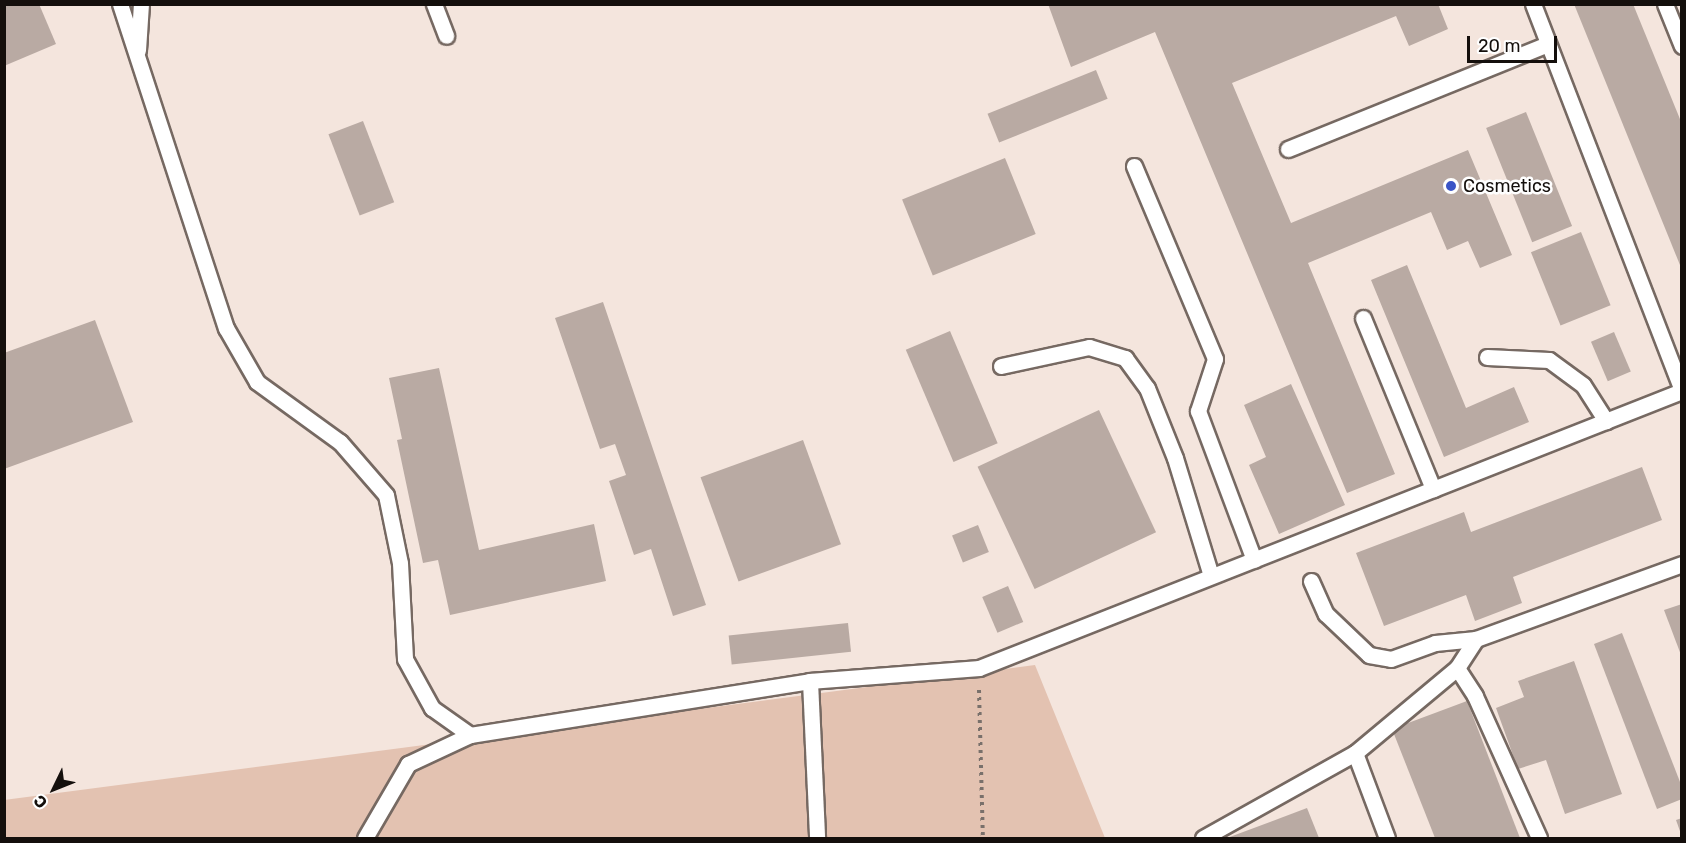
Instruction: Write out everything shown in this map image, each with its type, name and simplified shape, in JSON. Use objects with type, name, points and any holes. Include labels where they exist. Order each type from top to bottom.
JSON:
[{"type":"lane","points":[[120,4],[226,328],[257,382],[340,442],[386,495],[400,563],[405,659],[432,708],[470,735]]},
{"type":"lane","points":[[138,59],[141,4]]},
{"type":"lane","points":[[435,4],[446,36]]},
{"type":"lane","points":[[365,838],[408,764],[470,735],[810,681],[979,668],[1682,391],[1533,4]]},
{"type":"lane","points":[[1665,4],[1682,46]]},
{"type":"lane","points":[[1288,149],[1548,44]]},
{"type":"lane","points":[[1134,166],[1215,359],[1198,411],[1254,560]]},
{"type":"lane","points":[[1363,318],[1433,489]]},
{"type":"lane","points":[[1001,366],[1089,347],[1125,358],[1147,388],[1175,458],[1211,576]]},
{"type":"lane","points":[[1487,357],[1549,360],[1583,385],[1606,421]]},
{"type":"lane","points":[[1311,581],[1326,614],[1370,655],[1391,659],[1435,643],[1476,639],[1682,564]]},
{"type":"lane","points":[[1203,838],[1354,753],[1457,668],[1476,639]]},
{"type":"lane","points":[[1457,668],[1475,696],[1539,838]]},
{"type":"lane","points":[[810,681],[817,838]]},
{"type":"lane","points":[[1354,753],[1387,838]]},
{"type":"path","points":[[979,668],[983,838]]},
{"type":"shaded area","points":[[1035,665],[1105,838],[5,838],[4,800]]},
{"type":"building","points":[[6,4],[39,4],[56,44],[4,66]]},
{"type":"building","points":[[1048,4],[1438,4],[1448,29],[1409,46],[1396,16],[1232,83],[1291,223],[1468,150],[1512,255],[1480,268],[1468,241],[1447,250],[1431,212],[1308,263],[1395,474],[1347,493],[1155,32],[1071,67]]},
{"type":"building","points":[[1574,4],[1633,4],[1682,124],[1682,270]]},
{"type":"building","points":[[1096,70],[1108,99],[999,143],[988,114]]},
{"type":"building","points":[[1526,112],[1572,226],[1532,242],[1486,128]]},
{"type":"building","points":[[363,121],[394,202],[360,215],[328,134]]},
{"type":"building","points":[[1005,158],[1036,234],[933,276],[902,200]]},
{"type":"building","points":[[1581,232],[1611,305],[1561,325],[1531,252]]},
{"type":"building","points":[[1407,265],[1466,408],[1514,387],[1529,422],[1444,457],[1371,280]]},
{"type":"building","points":[[603,302],[706,605],[673,616],[651,549],[634,555],[609,481],[626,475],[615,444],[600,449],[555,318]]},
{"type":"building","points":[[95,320],[133,422],[4,469],[4,353]]},
{"type":"building","points":[[950,331],[998,443],[953,462],[906,350]]},
{"type":"building","points":[[1614,332],[1631,372],[1608,381],[1591,342]]},
{"type":"building","points":[[439,368],[479,550],[594,524],[606,581],[450,615],[438,560],[423,563],[397,440],[402,439],[389,378]]},
{"type":"building","points":[[1291,384],[1345,505],[1279,534],[1249,465],[1266,457],[1244,405]]},
{"type":"building","points":[[1099,410],[1156,532],[1035,589],[978,467]]},
{"type":"building","points":[[803,440],[841,544],[739,582],[701,477]]},
{"type":"building","points":[[1642,467],[1662,520],[1513,577],[1522,603],[1475,621],[1466,595],[1384,626],[1356,553],[1464,512],[1471,532]]},
{"type":"building","points":[[978,525],[989,552],[963,562],[952,535]]},
{"type":"building","points":[[1008,586],[1023,622],[997,633],[982,597]]},
{"type":"building","points":[[1682,604],[1682,655],[1681,655],[1664,610]]},
{"type":"building","points":[[848,623],[851,652],[732,664],[729,636]]},
{"type":"building","points":[[1622,633],[1682,787],[1682,799],[1657,809],[1594,644]]},
{"type":"building","points":[[1574,661],[1622,794],[1565,814],[1546,760],[1518,769],[1496,708],[1524,697],[1518,681]]},
{"type":"building","points":[[1467,701],[1520,838],[1435,838],[1392,729]]},
{"type":"building","points":[[1307,808],[1319,838],[1227,838]]},
{"type":"building","points":[[1682,818],[1682,834],[1681,834],[1676,820]]},
{"type":"place","name":"Cosmetics","points":[[1451,186]]}]
